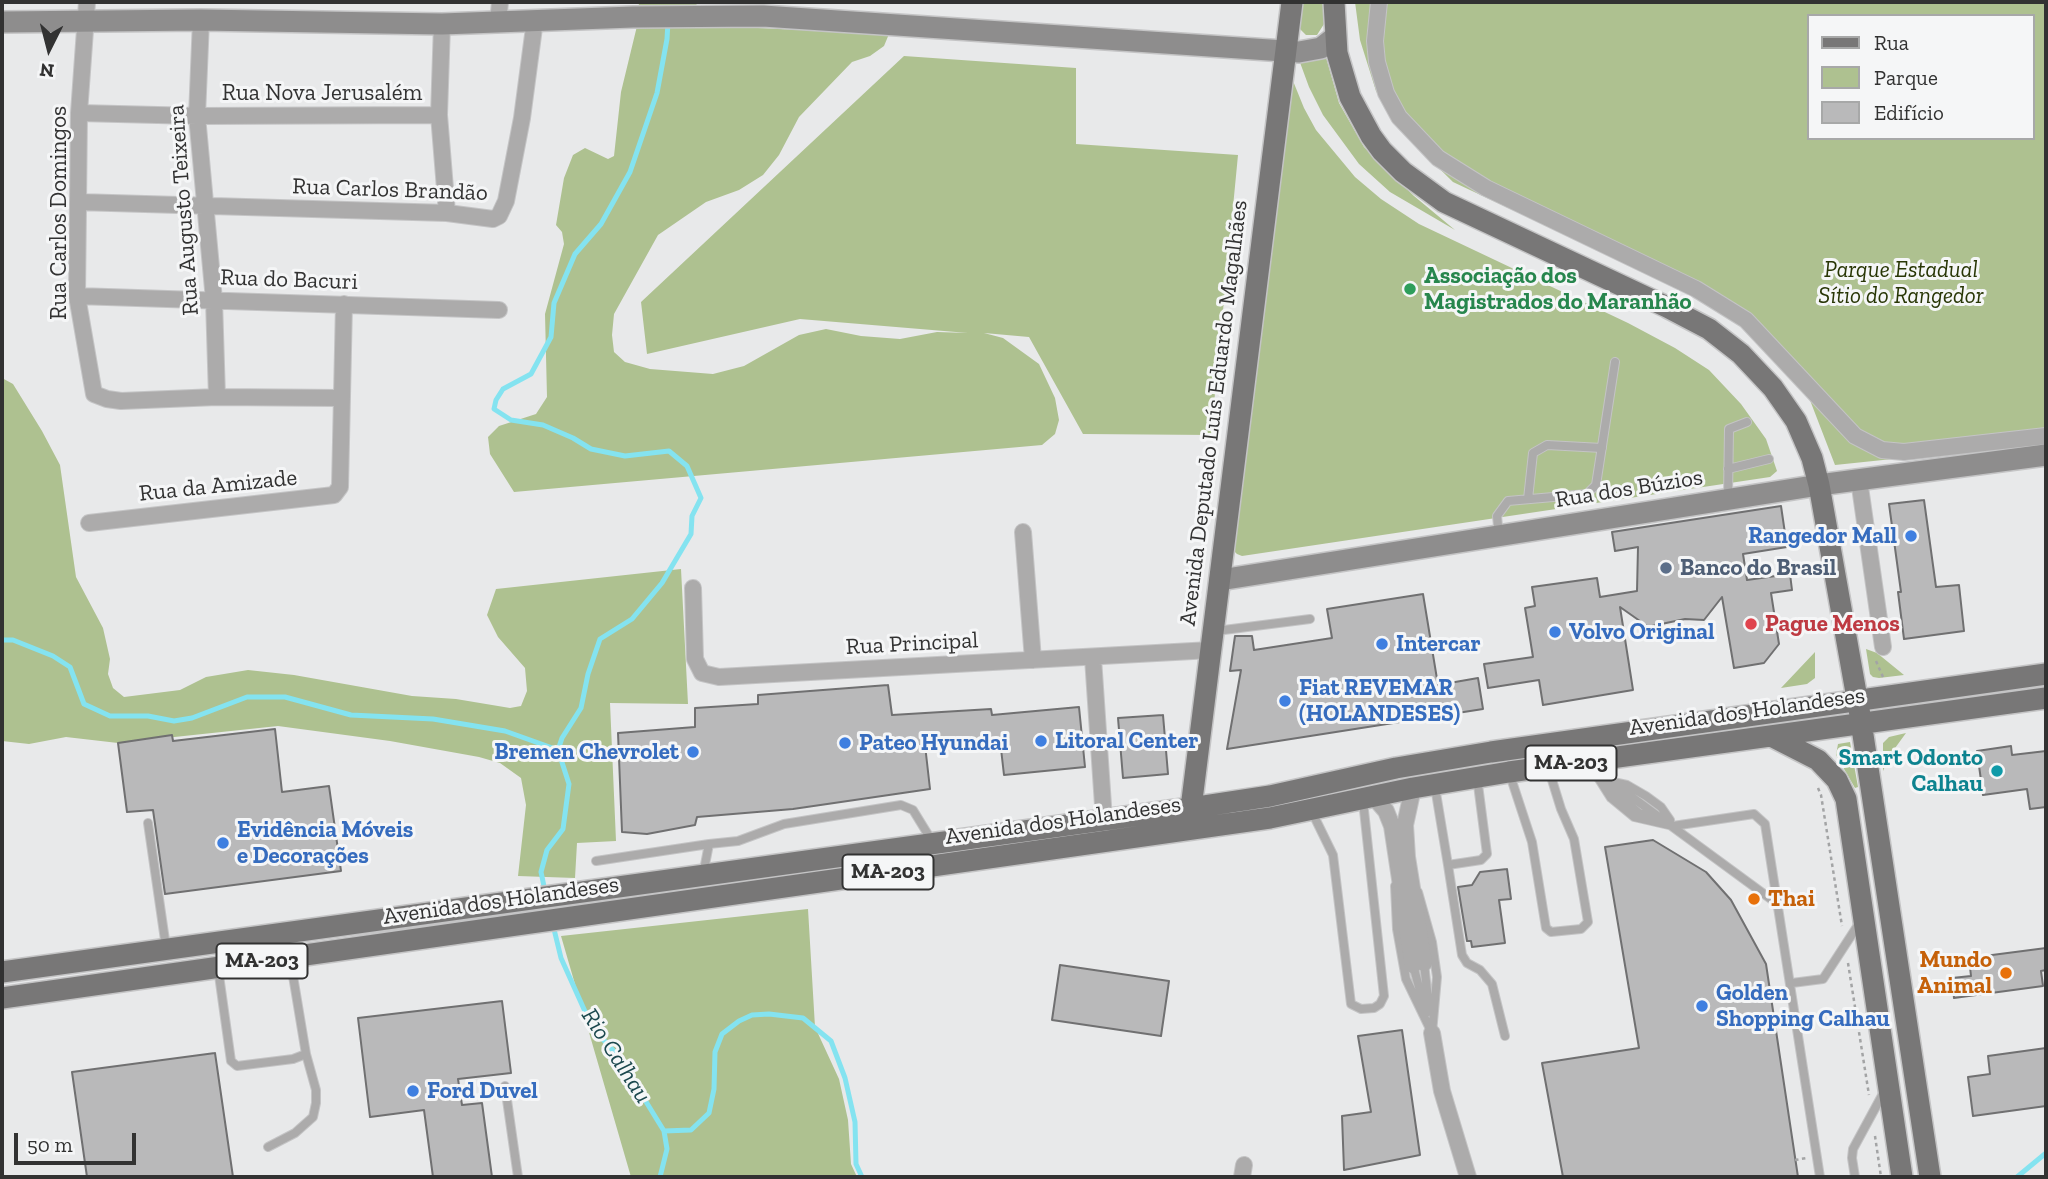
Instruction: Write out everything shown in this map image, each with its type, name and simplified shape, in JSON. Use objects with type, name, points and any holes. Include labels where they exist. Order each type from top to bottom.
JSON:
[{"type":"main road","name":"Avenida Deputado Luís Eduardo Magalhães","points":[[1191,808],[1292,2]]},
{"type":"main road","points":[[1334,2],[1335,37],[1342,72],[1359,117],[1382,151],[1403,172],[1444,202],[1667,307],[1725,341],[1757,371],[1786,405],[1806,441],[1819,485],[1862,723],[1930,1177]]},
{"type":"main road","name":"Avenida dos Holandeses","points":[[2,972],[1191,808],[1270,796],[1396,768],[1491,752],[2046,674]]},
{"type":"main road","name":"Avenida dos Holandeses","points":[[2,998],[1205,827],[1548,766],[2046,698]]},
{"type":"main road","points":[[1771,736],[1818,760],[1842,787],[1846,799],[1902,1177]]},
{"type":"main road","points":[[1191,808],[1205,827]]},
{"type":"main road","points":[[1888,1085],[1897,1083],[1906,1086],[1912,1091],[1920,1107]]},
{"type":"street","points":[[1379,2],[1375,41],[1377,62],[1386,93],[1399,117],[1438,158],[1486,188],[1696,289],[1746,320],[1854,436],[1882,450],[1904,453],[2046,436]]},
{"type":"street","points":[[2,22],[87,12],[201,20],[442,24],[499,12],[535,20],[705,15],[764,9],[1285,51],[1315,50],[1335,37]]},
{"type":"street","name":"Rua Carlos Domingos","points":[[87,12],[79,113],[77,296],[94,394],[121,401],[217,397]]},
{"type":"street","name":"Rua Augusto Teixeira","points":[[201,20],[197,116],[214,300],[217,397]]},
{"type":"street","name":"Rua Carlos Brandão","points":[[206,207],[447,213],[493,219],[499,216],[503,209],[523,118],[535,20]]},
{"type":"street","points":[[442,24],[439,116],[447,213]]},
{"type":"street","name":"Rua Nova Jerusalém","points":[[79,113],[439,116]]},
{"type":"street","points":[[78,202],[206,207]]},
{"type":"street","name":"Rua do Bacuri","points":[[77,296],[499,310]]},
{"type":"street","points":[[217,397],[340,398],[344,304]]},
{"type":"street","name":"Rua da Amizade","points":[[89,523],[334,495],[340,487],[340,398]]},
{"type":"street","name":"Rua dos Búzios","points":[[1220,580],[1819,485],[2046,455]]},
{"type":"street","points":[[1859,480],[1883,647]]},
{"type":"street","points":[[1023,532],[1033,660]]},
{"type":"street","name":"Rua Principal","points":[[694,588],[695,659],[702,673],[709,676],[1093,658],[1212,641]]},
{"type":"street","points":[[1093,658],[1104,820]]},
{"type":"street","points":[[1413,788],[1405,825],[1418,964]]},
{"type":"street","points":[[1368,797],[1386,811],[1392,827],[1395,857],[1418,964]]},
{"type":"street","points":[[1432,1033],[1442,1091],[1468,1177]]},
{"type":"lane","points":[[1499,536],[1497,516],[1508,501],[1587,494],[1596,485],[1615,362]]},
{"type":"lane","points":[[1728,499],[1729,429],[1747,422]]},
{"type":"lane","points":[[1528,499],[1533,453],[1547,445],[1602,447]]},
{"type":"lane","points":[[1728,469],[1769,459]]},
{"type":"lane","points":[[1212,641],[1310,618]]},
{"type":"lane","points":[[1580,762],[1639,813],[1673,826],[1779,905]]},
{"type":"lane","points":[[1509,772],[1532,842],[1546,928],[1552,932],[1581,929],[1588,922],[1574,838],[1561,809],[1548,766]]},
{"type":"lane","points":[[1448,865],[1480,860],[1488,854],[1477,777]]},
{"type":"lane","points":[[1600,779],[1627,785],[1646,796],[1661,807],[1673,826]]},
{"type":"lane","points":[[1435,784],[1462,955],[1492,984],[1505,1036]]},
{"type":"lane","points":[[1311,810],[1333,855],[1351,1004],[1361,1009],[1374,1008],[1384,996],[1368,797]]},
{"type":"lane","points":[[596,861],[737,841],[784,824],[901,805],[909,806],[913,810],[933,843]]},
{"type":"lane","points":[[1673,826],[1754,814],[1765,824],[1820,1177]]},
{"type":"lane","points":[[148,823],[167,950]]},
{"type":"lane","points":[[703,875],[709,844]]},
{"type":"lane","points":[[1395,857],[1396,918],[1406,979],[1432,1033]]},
{"type":"lane","points":[[1410,875],[1423,902],[1435,962],[1437,993],[1432,1033]]},
{"type":"lane","points":[[1792,984],[1823,979],[1863,916]]},
{"type":"lane","points":[[268,1147],[295,1133],[313,1117],[316,1103],[316,1090],[306,1054],[289,957]]},
{"type":"lane","points":[[1418,964],[1432,1033]]},
{"type":"lane","points":[[218,968],[233,1065],[293,1059],[306,1054]]},
{"type":"lane","points":[[1855,1177],[1853,1149],[1888,1085]]},
{"type":"lane","points":[[505,1086],[518,1177]]},
{"type":"path","points":[[1815,783],[1821,795],[1881,1177]]},
{"type":"green space","points":[[639,2],[697,2],[693,25],[889,34],[884,46],[870,56],[852,62],[799,117],[779,155],[763,175],[739,190],[706,202],[658,235],[614,314],[614,352],[625,362],[650,369],[713,374],[744,366],[799,335],[826,329],[861,336],[900,339],[937,332],[968,333],[800,319],[647,354],[641,302],[904,56],[1076,68],[1076,144],[1238,155],[1211,435],[1083,434],[1029,337],[984,333],[1003,338],[1039,364],[1055,398],[1059,420],[1055,434],[1042,445],[514,492],[490,454],[488,437],[499,426],[536,414],[547,397],[545,314],[564,244],[562,232],[556,225],[564,178],[573,155],[585,148],[608,159],[614,156],[621,92],[637,26]]},
{"type":"green space","points":[[1303,2],[1324,2],[1324,24],[1317,35],[1306,35],[1299,28]]},
{"type":"green space","name":"Parque Estadual Sítio do Rangedor","points":[[1355,2],[2046,2],[2046,443],[1835,465],[1808,395],[1745,325],[1712,304],[1453,182],[1394,124],[1376,91],[1360,40]]},
{"type":"green space","points":[[1298,57],[1315,60],[1326,57],[1339,103],[1364,147],[1414,196],[1455,230],[1390,192],[1359,164],[1323,115]]},
{"type":"green space","name":"Associação dos Magistrados do Maranhão","points":[[1291,76],[1316,130],[1355,177],[1381,199],[1419,224],[1628,323],[1709,370],[1741,404],[1766,439],[1777,471],[1770,477],[1242,556],[1237,554],[1232,549]]},
{"type":"green space","points":[[2,378],[13,384],[60,465],[76,577],[103,628],[110,659],[108,674],[113,688],[124,697],[180,690],[206,677],[248,670],[294,675],[412,696],[456,699],[510,708],[521,706],[527,691],[525,668],[498,637],[487,615],[496,589],[681,569],[688,704],[610,703],[616,841],[577,843],[575,878],[518,876],[526,805],[521,778],[500,763],[479,757],[390,741],[278,726],[118,743],[66,737],[29,744],[2,741]]},
{"type":"green space","points":[[1866,649],[1877,653],[1904,675],[1873,677],[1870,674]]},
{"type":"green space","points":[[1815,652],[1815,678],[1807,684],[1781,688]]},
{"type":"green space","points":[[1906,733],[1890,755],[1883,771],[1883,743],[1889,737]]},
{"type":"green space","points":[[1850,742],[1858,787],[1855,788],[1836,755],[1838,744]]},
{"type":"green space","points":[[808,909],[815,1027],[839,1079],[848,1120],[851,1164],[857,1177],[631,1177],[561,936]]},
{"type":"building","points":[[1924,500],[1936,587],[1959,585],[1964,631],[1904,639],[1898,592],[1901,592],[1889,504]]},
{"type":"building","points":[[1781,506],[1787,547],[1743,554],[1747,580],[1790,574],[1792,590],[1771,593],[1779,644],[1764,663],[1734,668],[1722,597],[1704,620],[1685,619],[1652,626],[1647,626],[1620,607],[1633,690],[1543,705],[1539,680],[1488,688],[1484,664],[1533,657],[1525,608],[1535,606],[1532,587],[1597,578],[1600,597],[1637,591],[1638,547],[1615,551],[1612,532]]},
{"type":"building","points":[[1423,594],[1438,685],[1478,678],[1483,709],[1227,749],[1241,670],[1230,671],[1235,636],[1252,636],[1254,650],[1332,638],[1327,609]]},
{"type":"building","points":[[888,685],[892,715],[991,709],[992,715],[1079,707],[1085,767],[1004,775],[1000,740],[925,745],[930,789],[793,809],[697,817],[695,825],[647,834],[622,832],[618,733],[695,727],[695,708],[758,704],[758,695]]},
{"type":"building","points":[[1163,715],[1168,774],[1123,778],[1118,718]]},
{"type":"building","points":[[275,729],[282,792],[329,786],[341,871],[165,894],[153,810],[127,812],[118,743],[172,735],[173,741]]},
{"type":"building","points":[[2011,746],[2012,755],[2046,751],[2046,807],[2030,809],[2027,789],[1983,795],[1977,751]]},
{"type":"building","name":"Golden Shopping Calhau","points":[[1653,840],[1706,872],[1731,900],[1766,964],[1798,1177],[1563,1177],[1542,1063],[1639,1048],[1605,847]]},
{"type":"building","points":[[1507,869],[1511,899],[1499,900],[1505,943],[1472,947],[1471,941],[1467,941],[1458,887],[1472,885],[1480,872]]},
{"type":"building","name":"Mundo Animal","points":[[2046,948],[2046,970],[2041,971],[2043,986],[1954,998],[1952,978],[1971,976],[1969,958]]},
{"type":"building","points":[[1060,965],[1169,981],[1161,1036],[1052,1020]]},
{"type":"building","name":"Ford Duvel","points":[[502,1001],[511,1073],[458,1079],[462,1105],[482,1103],[492,1177],[433,1177],[424,1110],[370,1117],[358,1018]]},
{"type":"building","points":[[1402,1030],[1420,1155],[1344,1170],[1342,1116],[1371,1112],[1358,1036]]},
{"type":"building","points":[[2046,1048],[2046,1106],[1973,1116],[1968,1077],[1990,1074],[1988,1056]]},
{"type":"building","points":[[215,1053],[233,1177],[87,1177],[72,1072]]},
{"type":"waterway","points":[[558,750],[562,738],[581,708],[588,674],[600,639],[632,619],[662,583],[691,534],[692,516],[701,498],[687,466],[669,451],[625,456],[591,449],[543,425],[511,420],[494,409],[503,389],[531,374],[551,337],[554,303],[575,254],[601,224],[630,172],[657,93],[668,22]]},
{"type":"waterway","points":[[2,640],[13,640],[53,656],[70,667],[84,704],[110,716],[148,716],[174,721],[192,718],[247,697],[285,697],[351,715],[433,719],[505,731],[558,750],[569,784],[563,829],[547,850],[541,872],[545,891]]},
{"type":"waterway","name":"Rio Calhau","points":[[553,925],[561,958],[592,1027],[618,1056],[664,1131],[667,1149],[660,1177]]},
{"type":"waterway","points":[[664,1131],[691,1130],[709,1113],[714,1089],[715,1052],[722,1034],[752,1015],[803,1018],[831,1041],[845,1078],[855,1122],[856,1164],[862,1177]]},
{"type":"waterway","points":[[2017,1177],[2046,1153]]},
{"type":"place","name":"Associação dos Magistrados do Maranhão","points":[[1410,289]]},
{"type":"place","name":"Rangedor Mall","points":[[1911,536]]},
{"type":"place","name":"Banco do Brasil","points":[[1666,568]]},
{"type":"place","name":"Pague Menos","points":[[1751,624]]},
{"type":"place","name":"Volvo Original","points":[[1555,632]]},
{"type":"place","name":"Intercar","points":[[1382,644]]},
{"type":"place","name":"Fiat REVEMAR (HOLANDESES)","points":[[1285,701]]},
{"type":"place","name":"Litoral Center","points":[[1041,741]]},
{"type":"place","name":"Pateo Hyundai","points":[[845,743]]},
{"type":"place","name":"Bremen Chevrolet","points":[[693,752]]},
{"type":"place","name":"Smart Odonto Calhau","points":[[1997,771]]},
{"type":"place","name":"Evidência Móveis e Decorações","points":[[223,843]]},
{"type":"place","name":"Thai","points":[[1754,899]]},
{"type":"place","name":"Mundo Animal","points":[[2006,973]]},
{"type":"place","name":"Golden Shopping Calhau","points":[[1702,1006]]},
{"type":"place","name":"Ford Duvel","points":[[413,1091]]}]
